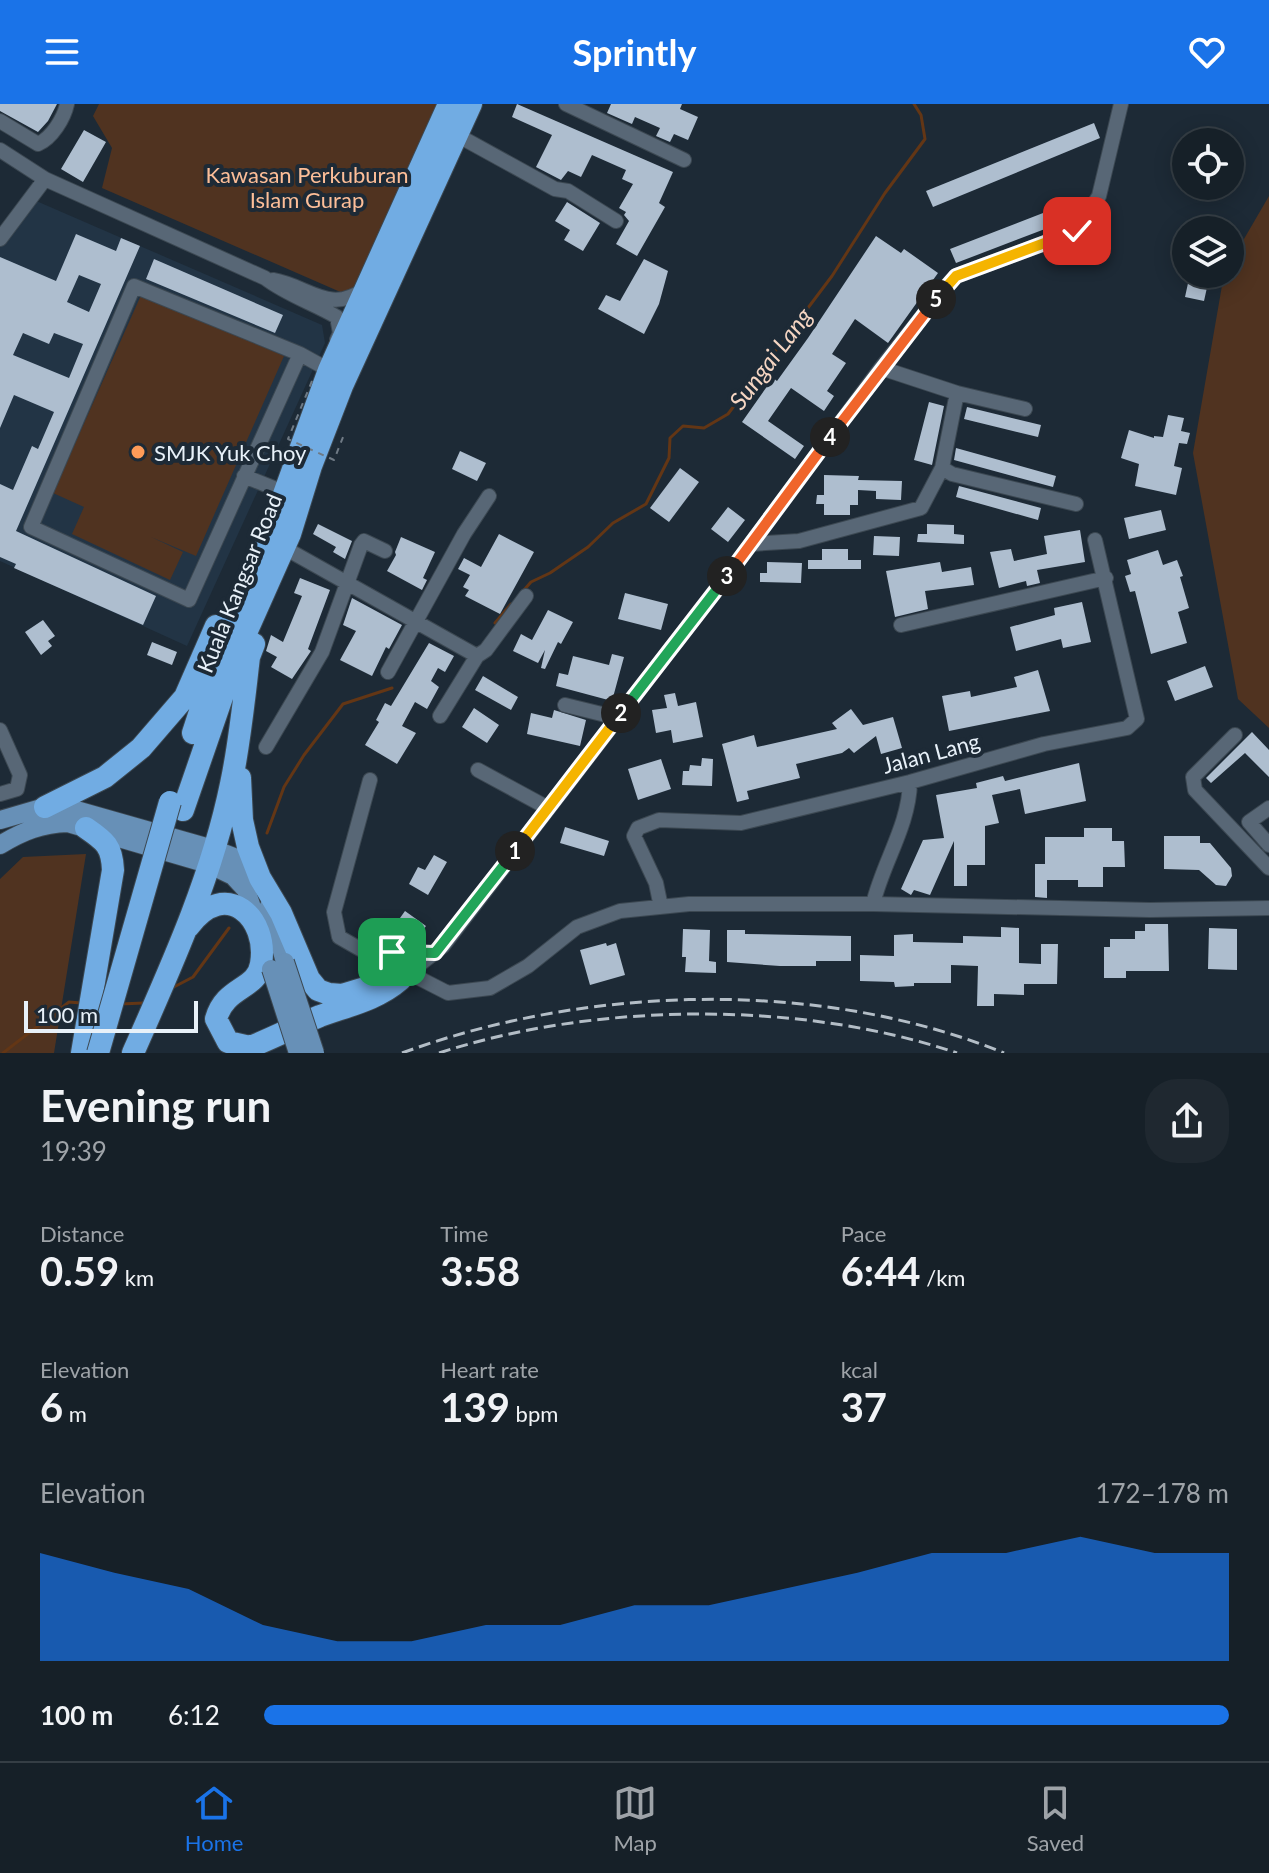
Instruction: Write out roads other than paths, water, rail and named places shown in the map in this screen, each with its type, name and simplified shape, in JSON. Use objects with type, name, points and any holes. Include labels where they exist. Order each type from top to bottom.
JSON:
[{"type":"highway","name":"Kuala Kangsar Road","points":[[98,1053],[175,788],[212,675],[263,552],[326,369],[449,104]]},
{"type":"highway","name":"Kuala Kangsar Road","points":[[114,1053],[183,810],[238,651],[290,542],[311,466],[342,386],[471,104]]},
{"type":"highway","points":[[45,807],[105,777],[141,748],[185,697],[276,489],[302,438]]},
{"type":"highway","points":[[133,1053],[184,932],[210,856],[231,785],[249,657],[290,542]]},
{"type":"highway","points":[[238,741],[242,820],[248,847],[309,979],[318,990],[342,995],[405,977]]},
{"type":"highway","points":[[82,1053],[113,870],[112,853],[102,839],[86,828]]},
{"type":"highway","points":[[184,932],[199,912],[209,905],[228,903],[245,913],[262,938],[259,971],[254,980],[228,996],[221,1004],[216,1019],[228,1042],[238,1046],[250,1047],[352,1006],[390,989],[405,977]]},
{"type":"main road","points":[[0,820],[45,807],[69,808],[97,814],[210,856],[246,890],[262,938],[278,965],[315,1053]]},
{"type":"main road","points":[[0,845],[44,824],[68,823],[210,856],[239,859],[260,878],[298,1053]]},
{"type":"street","points":[[0,121],[38,144],[47,140],[66,111],[67,104]]},
{"type":"street","points":[[566,104],[684,160]]},
{"type":"street","points":[[405,977],[435,953],[751,544],[881,368],[956,276],[1077,231],[1099,196],[1121,104]]},
{"type":"street","points":[[457,135],[555,189],[568,191],[616,221]]},
{"type":"street","points":[[0,150],[45,179],[265,278],[286,282],[330,301],[350,300],[367,286]]},
{"type":"street","points":[[0,239],[45,179]]},
{"type":"street","points":[[265,278],[281,291],[337,317],[340,333],[326,369],[300,354],[134,286],[31,527],[189,600],[300,354]]},
{"type":"street","points":[[881,368],[957,393],[1025,409]]},
{"type":"street","points":[[751,544],[799,541],[921,508],[942,468],[957,393]]},
{"type":"street","points":[[942,468],[952,474],[1076,504]]},
{"type":"street","points":[[244,476],[276,489]]},
{"type":"street","points":[[388,672],[464,534],[489,496]]},
{"type":"street","name":"Jalan Lang","points":[[661,907],[656,883],[634,836],[638,828],[659,820],[741,823],[910,782],[1044,744],[1127,728],[1137,719],[1095,540]]},
{"type":"street","points":[[266,747],[322,652],[364,541],[385,551]]},
{"type":"street","points":[[290,542],[346,582],[477,656]]},
{"type":"street","points":[[901,625],[1106,578]]},
{"type":"street","points":[[440,716],[477,656],[486,650],[526,596]]},
{"type":"street","points":[[565,705],[618,718]]},
{"type":"street","points":[[0,730],[20,775],[20,783],[17,789],[0,794]]},
{"type":"street","points":[[1235,735],[1193,777],[1195,790],[1267,863]]},
{"type":"street","points":[[478,770],[548,808]]},
{"type":"street","points":[[370,780],[334,912],[339,937],[360,949],[435,953]]},
{"type":"street","points":[[873,904],[879,879],[903,824],[910,797],[910,782]]},
{"type":"street","points":[[1269,808],[1249,822],[1269,845]]},
{"type":"street","points":[[405,977],[448,993],[490,988],[528,966],[577,927],[620,911],[689,904],[1150,910],[1269,908]]},
{"type":"waterway","name":"Sungai Lang","points":[[524,590],[531,582],[588,547],[613,523],[646,504],[669,458],[670,438],[683,426],[704,428],[728,414],[832,276],[885,193],[925,139],[921,115],[914,104]]},
{"type":"waterway","name":"Sungai Lang","points":[[495,623],[511,604]]},
{"type":"waterway","name":"Sungai Lang","points":[[267,833],[284,787],[343,704],[392,688]]},
{"type":"waterway","points":[[172,988],[193,977],[229,928]]},
{"type":"waterway","points":[[3,1053],[69,1002],[81,1003]]},
{"type":"waterway","points":[[120,1004],[144,1003]]},
{"type":"railway","points":[[402,1053],[473,1030],[548,1014],[625,1003],[703,999],[781,1002],[858,1012],[933,1029],[1004,1053]]},
{"type":"railway","points":[[439,1053],[500,1036],[564,1024],[698,1014],[766,1016],[832,1023],[957,1053]]},
{"type":"place","name":"SMJK Yuk Choy","points":[[138,452]]},
{"type":"park label","name":"Kawasan Perkuburan Islam Gurap","points":[[307,186]]}]
